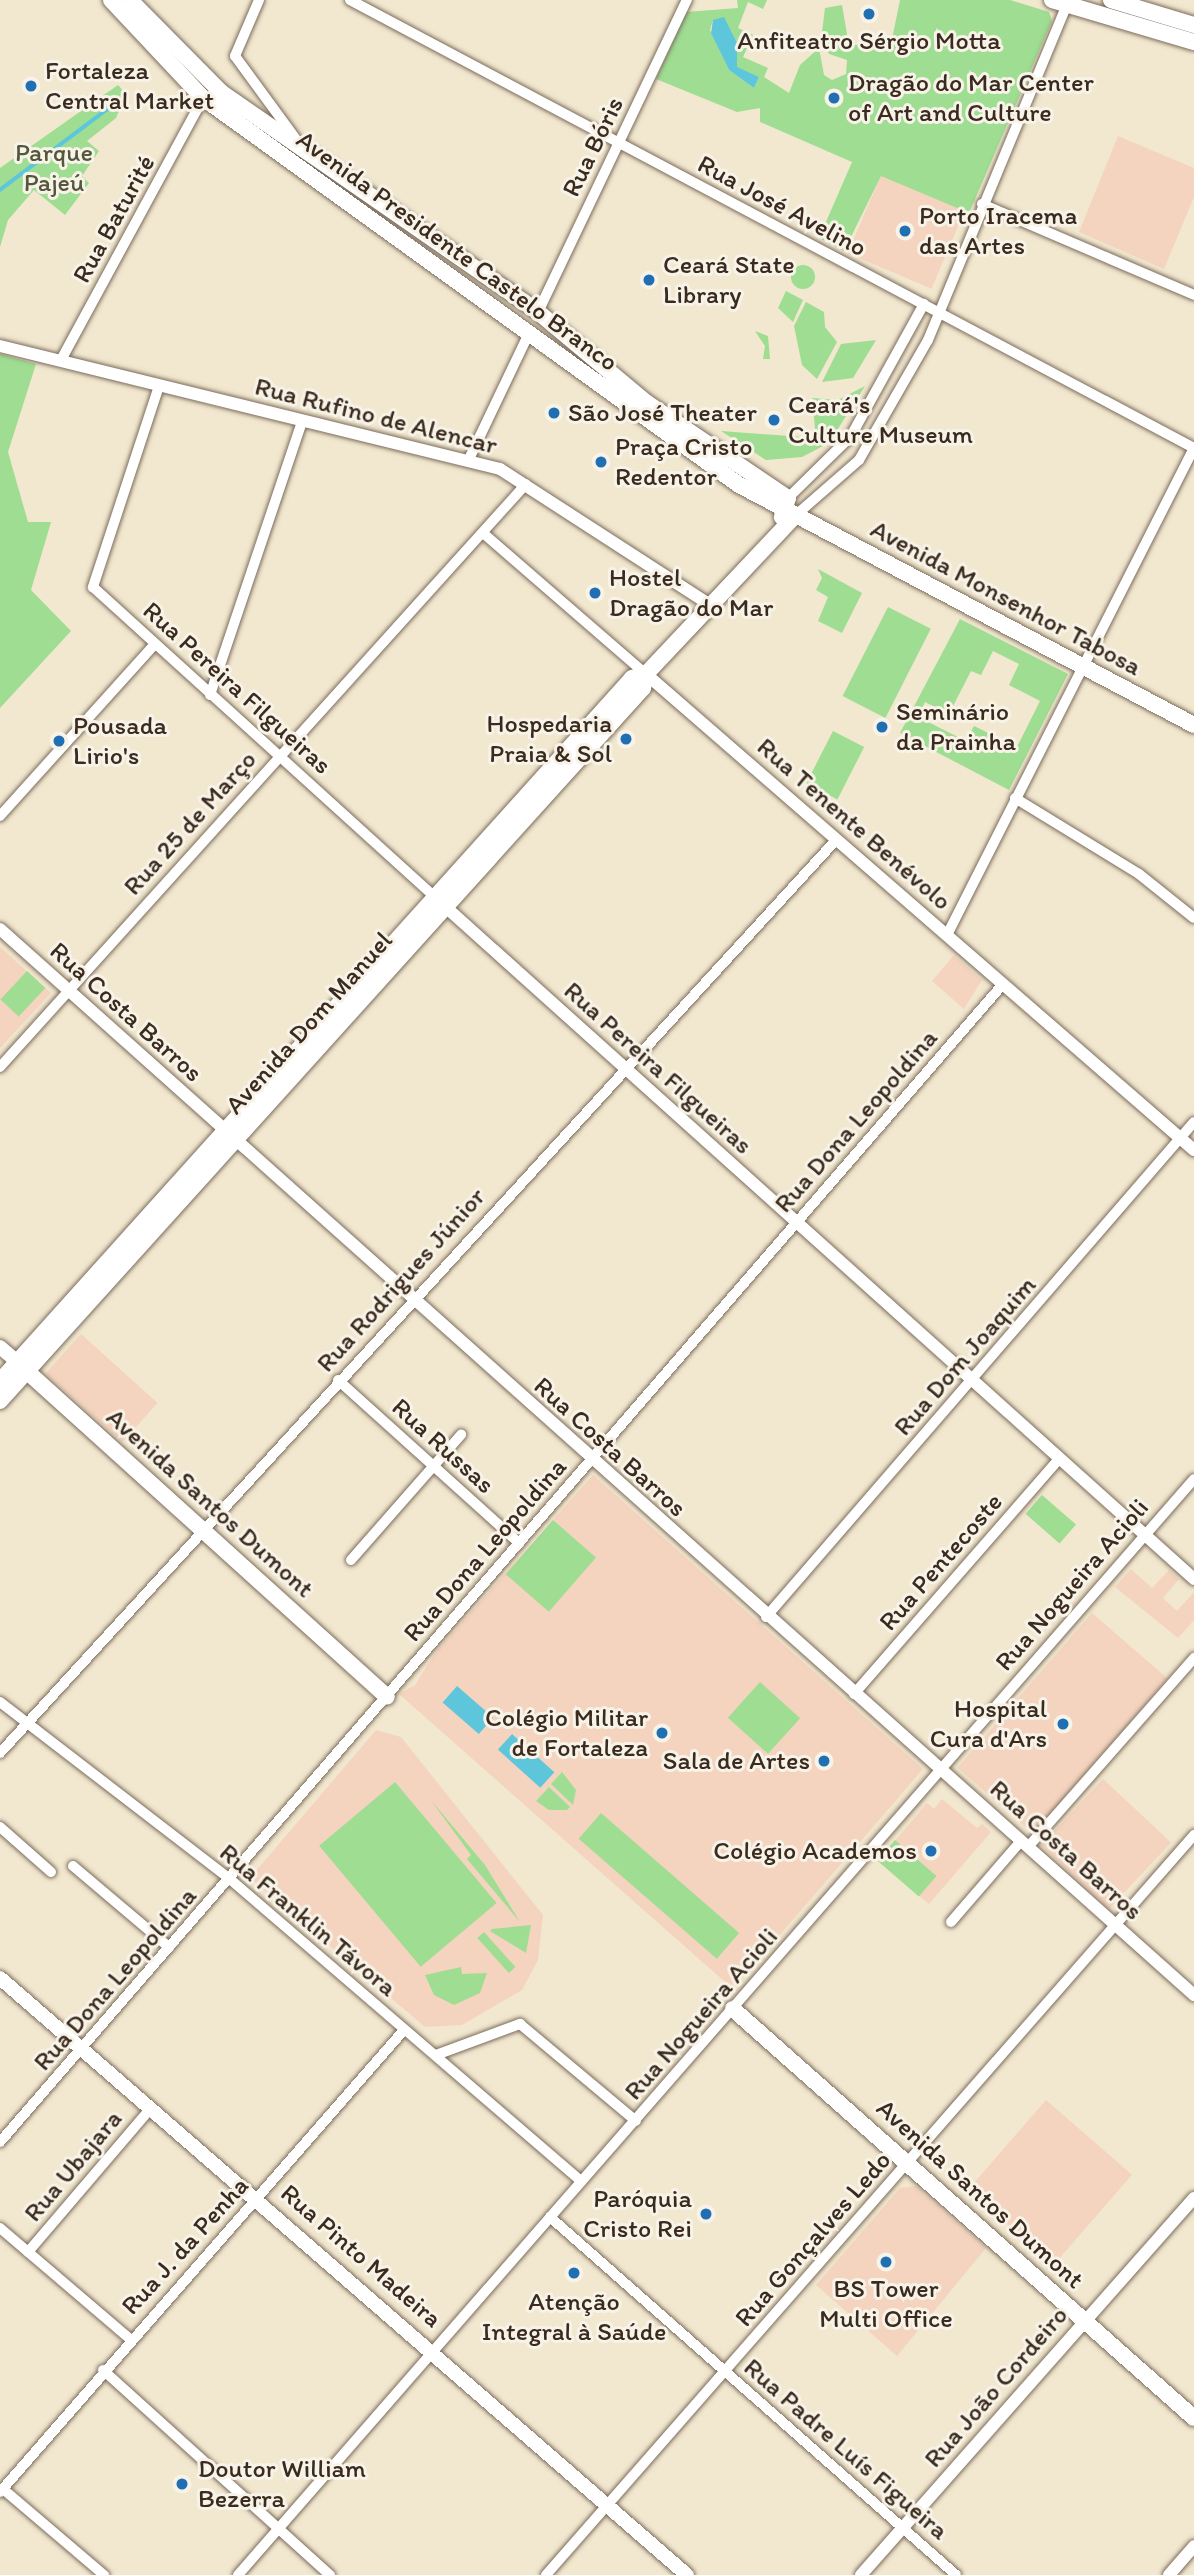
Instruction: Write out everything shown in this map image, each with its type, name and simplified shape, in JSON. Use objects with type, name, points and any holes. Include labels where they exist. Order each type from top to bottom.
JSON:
[{"type":"main road","name":"Avenida Presidente Castelo Branco","points":[[111,0],[187,72],[302,147],[538,312],[647,403],[790,508]]},
{"type":"main road","name":"Avenida Presidente Castelo Branco","points":[[130,0],[187,72],[203,98],[530,331],[631,410],[790,508]]},
{"type":"main road","points":[[1111,0],[1194,25]]},
{"type":"main road","points":[[1063,2],[1194,42]]},
{"type":"main road","name":"Avenida Dom Manuel","points":[[0,1401],[22,1367],[440,902],[632,678],[646,674],[778,528],[790,508]]},
{"type":"main road","name":"Avenida Monsenhor Tabosa","points":[[790,508],[1194,725]]},
{"type":"main road","name":"Avenida Santos Dumont","points":[[0,1347],[387,1697]]},
{"type":"main road","name":"Avenida Dom Manuel","points":[[0,1381],[22,1367]]},
{"type":"main road","name":"Rua Pinto Madeira","points":[[0,1978],[257,2198],[687,2575]]},
{"type":"main road","name":"Avenida Santos Dumont","points":[[733,2009],[908,2161],[1194,2418]]},
{"type":"street","points":[[259,0],[235,56],[302,147]]},
{"type":"street","name":"Rua José Avelino","points":[[350,0],[1194,448]]},
{"type":"street","name":"Rua Bóris","points":[[538,312],[687,0]]},
{"type":"street","points":[[790,508],[826,495],[866,450],[928,340],[937,311],[1063,2]]},
{"type":"street","name":"Rua Baturité","points":[[61,360],[203,98]]},
{"type":"street","points":[[982,204],[1194,295]]},
{"type":"street","points":[[790,508],[851,436],[924,304]]},
{"type":"street","points":[[469,459],[530,331]]},
{"type":"street","name":"Rua Rufino de Alencar","points":[[0,346],[302,422],[469,459],[526,484],[709,604]]},
{"type":"street","name":"Rua Pereira Filgueiras","points":[[159,386],[93,587],[795,1223],[1194,1579]]},
{"type":"street","points":[[210,695],[302,422]]},
{"type":"street","points":[[947,935],[1194,448]]},
{"type":"street","name":"Rua 25 de Março","points":[[0,1067],[278,755],[526,484]]},
{"type":"street","name":"Rua Tenente Benévolo","points":[[482,533],[1194,1150]]},
{"type":"street","points":[[0,816],[154,645]]},
{"type":"street","points":[[1015,798],[1139,874],[1194,918]]},
{"type":"street","name":"Rua Rodrigues Júnior","points":[[0,1753],[202,1528],[837,839]]},
{"type":"street","name":"Rua Costa Barros","points":[[0,929],[589,1460],[1194,1995]]},
{"type":"street","name":"Rua Dona Leopoldina","points":[[0,2142],[169,1947],[231,1880],[589,1460],[1003,985]]},
{"type":"street","name":"Rua Dom Joaquim","points":[[766,1617],[1194,1122]]},
{"type":"street","name":"Rua Russas","points":[[338,1380],[519,1543]]},
{"type":"street","points":[[351,1560],[461,1435]]},
{"type":"street","name":"Rua Pentecoste","points":[[853,1694],[1060,1458]]},
{"type":"street","name":"Rua Nogueira Acioli","points":[[237,2575],[1194,1479]]},
{"type":"street","points":[[951,1922],[1194,1658]]},
{"type":"street","name":"Rua Franklin Távora","points":[[0,1702],[231,1880],[581,2181]]},
{"type":"street","points":[[0,1827],[51,1872]]},
{"type":"street","name":"Rua Gonçalves Ledo","points":[[546,2575],[1194,1835]]},
{"type":"street","points":[[73,1866],[169,1947]]},
{"type":"street","points":[[436,2055],[520,2024],[636,2121]]},
{"type":"street","name":"Rua J. da Penha","points":[[2,2490],[130,2339],[404,2030]]},
{"type":"street","name":"Rua Ubajara","points":[[28,2252],[151,2108]]},
{"type":"street","name":"Rua João Cordeiro","points":[[861,2575],[1194,2198]]},
{"type":"street","name":"Rua Padre Luís Figueira","points":[[550,2217],[956,2575]]},
{"type":"street","points":[[0,2228],[130,2339]]},
{"type":"street","points":[[103,2370],[330,2575]]},
{"type":"street","points":[[2,2490],[104,2575]]},
{"type":"street","points":[[1169,2575],[1194,2546]]},
{"type":"shaded area","points":[[1118,136],[1194,168],[1194,197],[1164,269],[1079,232]]},
{"type":"shaded area","name":"Porto Iracema das Artes","points":[[881,175],[965,211],[932,289],[848,253]]},
{"type":"shaded area","points":[[0,947],[51,993],[0,1048]]},
{"type":"shaded area","points":[[954,955],[982,980],[964,1009],[932,981]]},
{"type":"shaded area","points":[[81,1334],[158,1403],[122,1442],[46,1373]]},
{"type":"shaded area","name":"Colégio Militar de Fortaleza","points":[[593,1475],[923,1769],[733,1989],[399,1694],[415,1685],[437,1650]]},
{"type":"shaded area","points":[[1131,1569],[1152,1588],[1169,1570],[1179,1579],[1163,1598],[1177,1611],[1194,1592],[1194,1620],[1178,1638],[1115,1587]]},
{"type":"shaded area","name":"Hospital Cura d'Ars","points":[[1092,1613],[1167,1679],[1033,1833],[958,1768]]},
{"type":"shaded area","name":"Colégio Militar de Fortaleza","points":[[376,1730],[401,1737],[543,1915],[538,1960],[522,1990],[462,2025],[425,2027],[250,1878]]},
{"type":"shaded area","points":[[1103,1779],[1171,1842],[1109,1909],[1041,1846]]},
{"type":"shaded area","name":"Colégio Academos","points":[[942,1799],[977,1828],[982,1824],[991,1832],[929,1904],[878,1861],[927,1803],[934,1809]]},
{"type":"shaded area","points":[[1046,2100],[1132,2175],[1054,2265],[968,2190]]},
{"type":"shaded area","points":[[916,2186],[986,2248],[897,2356],[816,2285],[900,2188]]},
{"type":"green space","points":[[737,0],[767,0],[763,9],[748,2],[738,28],[753,35],[743,57],[768,68],[764,77],[789,93],[800,65],[819,48],[824,75],[832,80],[846,74],[847,60],[829,54],[821,40],[825,8],[842,5],[849,46],[892,39],[900,0],[1010,0],[1049,12],[1052,21],[969,213],[881,176],[844,251],[819,238],[852,162],[760,122],[760,108],[737,112],[656,79],[686,12],[738,8]],"holes":[[[713,20],[724,21],[737,68],[759,77],[754,88],[729,70],[710,30]]]},
{"type":"green space","name":"Parque Pajeú","points":[[118,85],[126,94],[116,118],[87,141],[99,151],[82,176],[89,183],[65,215],[34,190],[8,220],[0,247],[0,168]]},
{"type":"green space","points":[[803,265],[811,269],[815,277],[811,285],[803,289],[795,285],[791,277],[795,269]]},
{"type":"green space","points":[[786,291],[803,300],[793,322],[778,308]]},
{"type":"green space","points":[[806,302],[824,312],[825,327],[837,342],[817,379],[802,365],[794,326]]},
{"type":"green space","points":[[755,331],[768,336],[770,359],[763,359],[765,346]]},
{"type":"green space","points":[[876,340],[853,378],[822,382],[841,344]]},
{"type":"green space","points":[[0,354],[36,364],[8,452],[28,522],[51,522],[31,590],[71,631],[0,708]]},
{"type":"green space","points":[[865,386],[829,443],[802,457],[766,460],[721,431],[816,438],[812,398],[838,400]]},
{"type":"green space","points":[[818,569],[862,593],[842,633],[818,621],[828,597],[816,590],[822,578]]},
{"type":"green space","points":[[888,607],[931,629],[885,718],[843,696]]},
{"type":"green space","points":[[960,619],[1068,674],[1009,790],[900,733]],"holes":[[[993,651],[1019,664],[1009,685],[1040,701],[1017,747],[974,726],[966,741],[918,717],[925,702],[949,714],[971,671],[981,675]]]},
{"type":"green space","points":[[833,731],[864,747],[837,799],[806,784]]},
{"type":"green space","points":[[27,971],[45,988],[19,1017],[0,1000]]},
{"type":"green space","points":[[1042,1495],[1076,1525],[1060,1543],[1026,1514]]},
{"type":"green space","points":[[553,1520],[596,1557],[549,1612],[506,1574]]},
{"type":"green space","points":[[760,1682],[800,1718],[768,1754],[728,1718]]},
{"type":"green space","points":[[562,1772],[576,1790],[573,1805],[551,1784]]},
{"type":"green space","points":[[395,1782],[497,1903],[421,1967],[319,1846]]},
{"type":"green space","points":[[549,1787],[570,1807],[567,1810],[549,1810],[536,1801]]},
{"type":"green space","points":[[430,1799],[485,1865],[520,1922],[467,1859],[471,1855]]},
{"type":"green space","points":[[601,1813],[739,1933],[717,1959],[579,1839]]},
{"type":"green space","points":[[895,1840],[937,1876],[919,1896],[877,1860]]},
{"type":"green space","points":[[531,1925],[526,1953],[490,1931],[492,1929]]},
{"type":"green space","points":[[484,1932],[515,1967],[509,1973],[477,1938]]},
{"type":"green space","points":[[461,1967],[462,1974],[487,1973],[480,1993],[454,2005],[434,1995],[425,1975]]},
{"type":"water","points":[[724,17],[737,43],[737,67],[759,77],[754,88],[729,70],[711,33],[713,20]]},
{"type":"water","points":[[457,1686],[493,1717],[479,1734],[443,1703]]},
{"type":"water","points":[[512,1734],[554,1772],[540,1788],[498,1750]]},
{"type":"waterway","points":[[0,190],[113,105]]},
{"type":"place","name":"Anfiteatro Sérgio Motta","points":[[869,14]]},
{"type":"place","name":"Fortaleza Central Market","points":[[31,86]]},
{"type":"place","name":"Dragão do Mar Center of Art and Culture","points":[[834,98]]},
{"type":"place","name":"Porto Iracema das Artes","points":[[905,231]]},
{"type":"place","name":"Ceará State Library","points":[[649,280]]},
{"type":"place","name":"São José Theater","points":[[554,413]]},
{"type":"place","name":"Ceará's Culture Museum","points":[[774,420]]},
{"type":"place","name":"Praça Cristo Redentor","points":[[601,462]]},
{"type":"place","name":"Hostel Dragão do Mar","points":[[595,593]]},
{"type":"place","name":"Seminário da Prainha","points":[[882,727]]},
{"type":"place","name":"Hospedaria Praia & Sol","points":[[626,739]]},
{"type":"place","name":"Pousada Lirio's","points":[[59,741]]},
{"type":"place","name":"Hospital Cura d'Ars","points":[[1063,1724]]},
{"type":"place","name":"Colégio Militar de Fortaleza","points":[[662,1733]]},
{"type":"place","name":"Sala de Artes","points":[[824,1761]]},
{"type":"place","name":"Colégio Academos","points":[[931,1851]]},
{"type":"place","name":"Paróquia Cristo Rei","points":[[706,2214]]},
{"type":"place","name":"BS Tower Multi Office","points":[[886,2262]]},
{"type":"place","name":"Atenção Integral à Saúde","points":[[574,2273]]},
{"type":"place","name":"Doutor William Bezerra","points":[[182,2484]]}]
